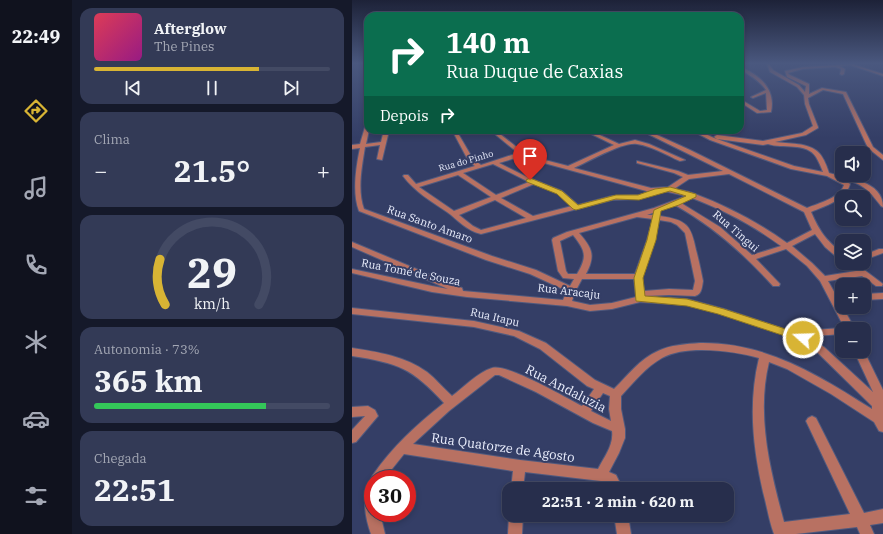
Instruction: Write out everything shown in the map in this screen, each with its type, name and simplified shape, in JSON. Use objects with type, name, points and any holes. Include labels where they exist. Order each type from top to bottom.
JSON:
[{"type":"street","points":[[800,89],[807,97]]},
{"type":"street","points":[[763,143],[797,136],[814,129],[816,124],[807,104],[808,89]]},
{"type":"street","points":[[807,97],[822,89],[845,92],[872,148],[883,158]]},
{"type":"street","points":[[744,103],[759,112],[769,111],[768,91],[754,97]]},
{"type":"street","name":"Rua Santo Amaro","points":[[365,134],[354,177],[357,203],[362,210],[489,258],[533,272],[571,290]]},
{"type":"street","points":[[380,159],[385,134]]},
{"type":"street","points":[[456,134],[471,160],[480,167]]},
{"type":"street","points":[[497,134],[522,154],[540,161],[658,191]]},
{"type":"street","points":[[594,134],[620,146]]},
{"type":"street","points":[[650,134],[730,172],[806,211],[816,231],[835,251]]},
{"type":"street","points":[[703,134],[797,169],[846,178],[862,183],[873,191],[883,205]]},
{"type":"street","points":[[706,134],[763,143],[809,148],[818,155],[827,174],[847,184],[847,187],[836,197],[806,211]]},
{"type":"street","points":[[569,168],[620,146],[634,142],[644,144],[682,160]]},
{"type":"street","points":[[352,147],[384,143]]},
{"type":"street","name":"Rua do Pinho","points":[[415,186],[460,174],[522,154]]},
{"type":"street","points":[[639,162],[676,172],[687,177]]},
{"type":"street","points":[[495,163],[522,177],[560,192],[576,208]]},
{"type":"street","points":[[670,189],[687,177],[730,172]]},
{"type":"street","points":[[460,174],[532,219]]},
{"type":"street","points":[[406,176],[415,186],[475,230],[485,231],[616,197],[644,197],[658,191],[670,189],[693,195],[733,212],[787,246],[808,263],[822,279],[846,322]]},
{"type":"street","points":[[454,214],[534,182]]},
{"type":"street","points":[[638,278],[566,276],[563,274],[556,240],[560,237],[657,210],[693,195]]},
{"type":"street","name":"Rua Tingui","points":[[676,203],[706,220],[751,258],[776,284]]},
{"type":"street","points":[[637,216],[657,218],[678,222],[687,228],[692,243],[700,281],[698,289],[695,292],[669,292],[640,297],[638,278],[651,240],[657,218],[657,210]]},
{"type":"street","points":[[751,258],[787,246],[816,231]]},
{"type":"street","points":[[567,303],[571,290],[581,277],[588,262],[585,246],[575,233]]},
{"type":"street","points":[[352,244],[467,294]]},
{"type":"street","points":[[871,255],[882,251]]},
{"type":"street","points":[[858,270],[879,284]]},
{"type":"street","name":"Rua Tomé de Souza","points":[[353,272],[432,289],[467,294]]},
{"type":"street","points":[[822,279],[863,274]]},
{"type":"street","name":"Rua Aracaju","points":[[467,294],[567,303],[580,307],[602,308],[640,297],[687,302],[721,311],[803,338],[821,350],[877,403]]},
{"type":"street","points":[[871,297],[883,296]]},
{"type":"street","name":"Rua Itapu","points":[[352,311],[474,324],[516,333],[544,346],[591,383],[616,394]]},
{"type":"street","points":[[803,338],[813,333],[835,331]]},
{"type":"street","points":[[613,482],[612,479],[601,475],[618,443],[619,428],[615,409],[616,394],[658,355],[679,349],[723,346],[765,356],[808,375],[880,423]]},
{"type":"street","points":[[352,352],[406,365],[418,371],[451,403],[401,448],[383,470]]},
{"type":"street","points":[[765,356],[760,371],[758,410],[762,454],[780,532],[883,516]]},
{"type":"street","points":[[862,358],[878,391],[877,403],[880,423]]},
{"type":"street","name":"Rua Andaluzia","points":[[451,403],[491,372],[500,371],[584,412],[597,420],[619,428]]},
{"type":"street","points":[[584,412],[601,388]]},
{"type":"street","points":[[352,412],[368,412],[371,413],[372,416],[352,438]]},
{"type":"street","points":[[812,421],[867,534]]},
{"type":"street","name":"Rua Quatorze de Agosto","points":[[401,448],[520,466],[601,475]]},
{"type":"street","points":[[519,482],[520,466]]},
{"type":"street","points":[[374,522],[378,534]]},
{"type":"street","points":[[515,534],[516,522]]},
{"type":"street","points":[[622,522],[624,534]]},
{"type":"route","points":[[530,180],[560,192],[566,196],[576,208],[616,197],[639,197],[670,189],[693,195],[657,210],[657,218],[651,240],[638,278],[640,299],[687,302],[721,311],[803,338]]}]
